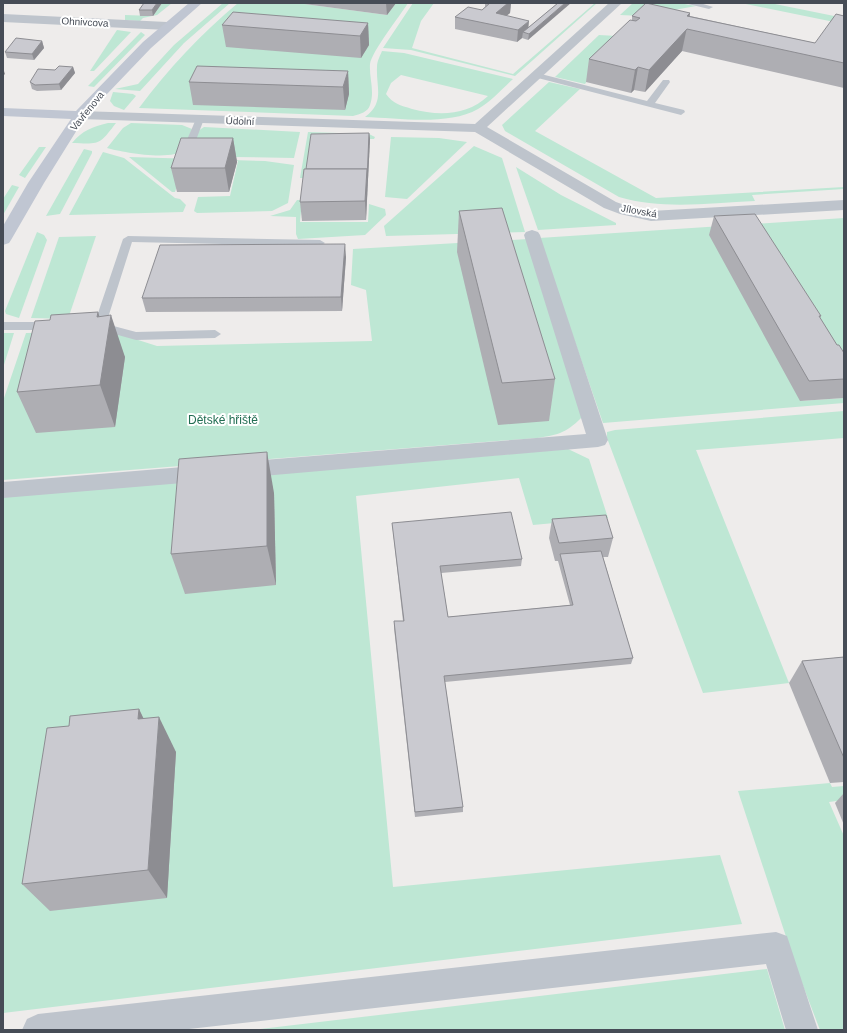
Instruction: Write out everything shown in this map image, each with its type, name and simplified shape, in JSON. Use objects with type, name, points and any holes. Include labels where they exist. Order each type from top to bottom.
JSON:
[{"type":"street","name":"Vavřenova","points":[[4,237],[36,183],[80,115],[142,50],[167,26],[196,3]]},
{"type":"street","points":[[478,128],[616,3]]},
{"type":"street","points":[[16,18],[25,8]]},
{"type":"street","name":"Ohnivcova","points":[[3,18],[167,26]]},
{"type":"street","name":"Údolní","points":[[3,112],[478,128]]},
{"type":"street","name":"Jílovská","points":[[478,128],[610,205],[626,211],[651,216],[751,216],[844,205]]},
{"type":"street","points":[[3,490],[598,440],[532,235]]},
{"type":"street","points":[[38,1030],[776,947],[802,1030]]},
{"type":"lane","points":[[688,3],[709,7]]},
{"type":"lane","points":[[537,75],[681,112]]},
{"type":"lane","points":[[649,104],[666,82]]},
{"type":"lane","points":[[184,157],[200,119]]},
{"type":"lane","points":[[100,325],[128,239],[320,243]]},
{"type":"lane","points":[[84,326],[100,325],[136,336],[215,334]]},
{"type":"lane","points":[[3,326],[61,326]]},
{"type":"green space","points":[[162,3],[172,3],[157,15],[153,16]]},
{"type":"green space","points":[[223,3],[230,3],[184,43],[140,91],[115,89],[138,84],[174,45]]},
{"type":"green space","points":[[238,3],[297,3],[387,15],[396,3],[408,3],[381,42],[372,58],[370,64],[372,95],[370,105],[366,111],[361,113],[353,116],[139,108],[186,52]]},
{"type":"green space","points":[[413,3],[434,3],[421,21],[412,48],[513,74],[595,3],[597,3],[515,76],[411,50],[383,48]]},
{"type":"green space","points":[[633,3],[679,3],[696,6],[641,16],[620,15]]},
{"type":"green space","points":[[741,3],[770,3],[844,18],[844,24]]},
{"type":"green space","points":[[125,15],[152,16],[143,18],[140,21],[125,20]]},
{"type":"green space","points":[[117,30],[131,32],[94,71],[90,71]]},
{"type":"green space","points":[[141,32],[145,35],[94,87],[88,86]]},
{"type":"green space","points":[[599,35],[617,36],[585,84],[555,77]]},
{"type":"green space","points":[[382,51],[404,53],[513,79],[487,103],[478,109],[452,118],[423,120],[365,117],[375,106],[377,100],[377,65]],"holes":[[[401,75],[488,96],[480,103],[462,111],[452,113],[432,113],[397,104],[386,94],[391,83]]]},
{"type":"green space","points":[[549,82],[580,89],[535,131],[656,198],[844,187],[844,189],[752,195],[755,201],[686,205],[652,203],[619,197],[505,131],[502,125]]},
{"type":"green space","points":[[113,92],[133,94],[136,96],[124,110],[114,106],[110,101]]},
{"type":"green space","points":[[108,123],[116,123],[106,136],[98,142],[72,143],[88,130]]},
{"type":"green space","points":[[131,123],[182,125],[192,129],[187,145],[184,149],[178,153],[170,155],[147,155],[107,148],[123,128]]},
{"type":"green space","points":[[204,127],[300,132],[294,158],[234,157],[190,153],[198,131]]},
{"type":"green space","points":[[308,132],[369,134],[375,137],[374,139],[314,139],[308,178],[300,178]]},
{"type":"green space","points":[[391,137],[439,138],[467,142],[407,199],[385,197]]},
{"type":"green space","points":[[474,146],[502,158],[525,232],[386,236],[384,226]]},
{"type":"green space","points":[[39,147],[46,147],[25,178],[19,175]]},
{"type":"green space","points":[[84,149],[92,151],[92,153],[60,214],[46,216]]},
{"type":"green space","points":[[103,152],[124,158],[175,198],[180,199],[186,205],[183,212],[69,215]]},
{"type":"green space","points":[[129,157],[265,161],[294,165],[288,203],[272,211],[197,213],[194,211],[198,197],[230,196],[238,161],[185,161],[175,192],[172,192]]},
{"type":"green space","points":[[516,167],[561,195],[616,223],[616,225],[538,230]]},
{"type":"green space","points":[[12,185],[19,187],[3,215],[3,199]]},
{"type":"green space","points":[[297,200],[302,200],[300,222],[368,222],[369,204],[385,209],[386,215],[365,235],[298,239],[296,234],[296,217],[270,216],[290,210]]},
{"type":"green space","points":[[844,218],[844,390],[800,401],[844,398],[844,403],[603,423],[539,238]]},
{"type":"green space","points":[[37,232],[44,235],[47,240],[19,318],[6,314],[5,311]]},
{"type":"green space","points":[[96,236],[68,319],[31,318],[59,237]]},
{"type":"green space","name":"Dětské hřiště","points":[[528,239],[584,415],[563,432],[537,438],[3,480],[3,401],[26,333],[113,332],[157,346],[372,341],[366,290],[351,285],[353,249]]},
{"type":"green space","points":[[3,333],[14,333],[3,368]]},
{"type":"green space","points":[[844,411],[844,438],[696,450],[789,683],[703,693],[607,438],[607,432],[615,430]]},
{"type":"green space","points":[[568,449],[589,459],[608,518],[533,525],[519,478],[356,496],[393,887],[720,855],[742,924],[3,1013],[3,497]]},
{"type":"green space","points":[[830,783],[832,787],[844,786],[844,800],[829,802],[844,836],[844,1030],[820,1030],[797,970],[738,791]]},
{"type":"green space","points":[[767,969],[785,1030],[252,1030]]},
{"type":"building","points":[[144,3],[157,3],[152,10],[139,10]]},
{"type":"building","points":[[490,3],[508,3],[496,13],[529,21],[518,30],[455,17],[468,7],[482,10]]},
{"type":"building","points":[[558,3],[565,3],[529,34],[523,32]]},
{"type":"building","points":[[646,3],[690,13],[687,16],[815,43],[836,14],[844,16],[844,63],[687,29],[649,70],[638,67],[635,70],[589,59],[630,20],[636,21],[640,18],[632,16]]},
{"type":"building","points":[[233,12],[368,23],[360,36],[222,25]]},
{"type":"building","points":[[16,38],[42,41],[32,54],[5,52]]},
{"type":"building","points":[[59,66],[73,67],[59,84],[35,85],[30,82],[38,69],[55,70]]},
{"type":"building","points":[[197,66],[348,71],[343,87],[189,82]]},
{"type":"building","points":[[369,133],[367,181],[367,169],[306,169],[311,134]]},
{"type":"building","points":[[181,138],[233,138],[225,168],[171,168]]},
{"type":"building","points":[[304,169],[367,169],[365,201],[300,202]]},
{"type":"building","points":[[502,208],[555,379],[502,383],[459,211]]},
{"type":"building","points":[[755,214],[821,316],[819,316],[837,345],[839,345],[844,353],[844,379],[809,381],[714,216]]},
{"type":"building","points":[[345,244],[341,297],[142,298],[160,245]]},
{"type":"building","points":[[98,312],[97,317],[111,315],[100,385],[17,392],[35,321],[50,320],[51,315]]},
{"type":"building","points":[[267,452],[267,546],[171,554],[179,459]]},
{"type":"building","points":[[511,512],[522,559],[440,566],[448,617],[573,605],[560,554],[601,551],[633,658],[444,676],[463,807],[415,812],[394,621],[404,621],[392,523]]},
{"type":"building","points":[[606,515],[613,538],[559,543],[552,519]]},
{"type":"building","points":[[844,657],[844,758],[802,661]]},
{"type":"building","points":[[139,709],[138,719],[159,717],[148,870],[22,884],[47,728],[69,726],[70,716]]}]
